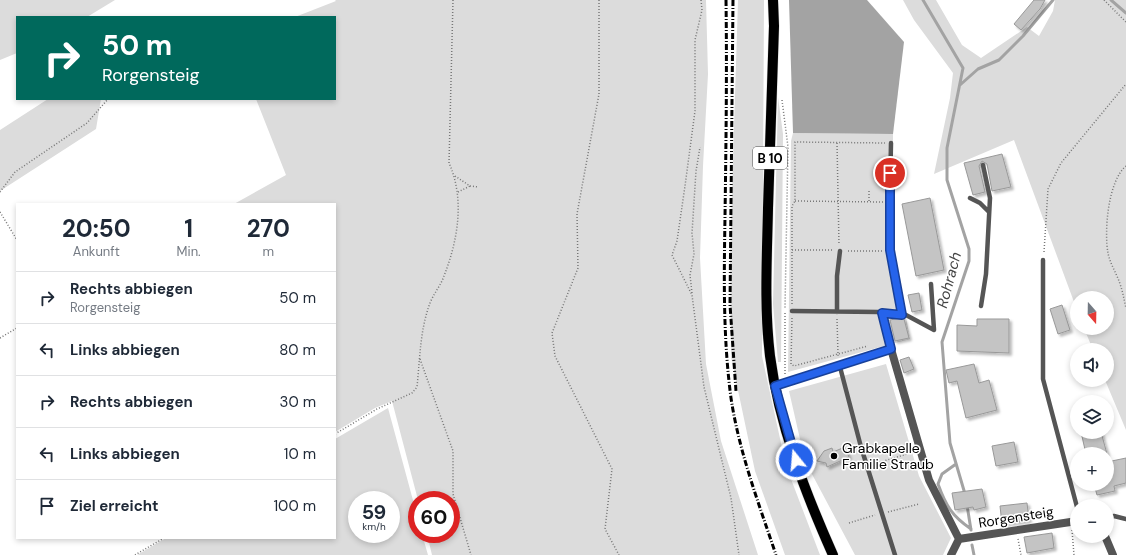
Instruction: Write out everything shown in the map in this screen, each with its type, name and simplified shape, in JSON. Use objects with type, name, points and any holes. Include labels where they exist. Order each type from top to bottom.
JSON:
[{"type":"main road","name":"B 10","points":[[773,0],[774,26],[766,315],[770,357],[780,385],[796,460],[833,555]]},
{"type":"street","points":[[780,385],[840,367],[891,349],[929,480],[959,539],[951,555]]},
{"type":"street","name":"Rorgensteig","points":[[959,539],[1017,529],[1070,522]]},
{"type":"street","points":[[1108,543],[1113,555]]},
{"type":"lane","points":[[891,143],[890,250],[902,315]]},
{"type":"lane","points":[[981,306],[986,274],[990,198],[983,165]]},
{"type":"lane","points":[[970,198],[980,203],[989,212]]},
{"type":"lane","points":[[837,312],[837,276],[840,251]]},
{"type":"lane","points":[[1043,260],[1043,379],[1075,499]]},
{"type":"lane","points":[[792,311],[882,313],[902,315],[934,330],[931,284]]},
{"type":"lane","points":[[882,313],[891,349]]},
{"type":"lane","points":[[840,367],[867,466],[895,555]]},
{"type":"lane","points":[[1114,516],[1126,519]]},
{"type":"path","points":[[336,433],[377,408],[412,393],[418,387],[420,338],[430,302],[444,277],[458,222],[458,192],[449,163],[448,147],[453,0]]},
{"type":"path","points":[[599,0],[599,94],[577,214],[578,268],[552,333],[555,356],[612,468],[605,529],[619,555]]},
{"type":"path","points":[[692,295],[672,255],[681,214],[695,111],[695,40],[702,10],[701,0]]},
{"type":"path","points":[[1104,0],[1126,22]]},
{"type":"path","points":[[1043,260],[1048,189],[1061,163],[1126,84]]},
{"type":"path","points":[[780,385],[788,147],[782,97]]},
{"type":"path","points":[[0,192],[15,172],[87,123],[107,100]]},
{"type":"path","points":[[889,341],[794,366],[791,364],[792,206],[795,201],[795,142],[891,143]]},
{"type":"path","points":[[837,142],[840,251]]},
{"type":"path","points":[[700,147],[692,233],[694,254],[690,275],[704,387],[731,498],[739,555]]},
{"type":"path","points":[[1126,166],[1121,170],[1110,196],[1107,224],[1108,253],[1121,286],[1126,308]]},
{"type":"path","points":[[454,176],[470,186],[478,187]]},
{"type":"path","points":[[458,192],[470,186]]},
{"type":"path","points":[[869,191],[869,202]]},
{"type":"path","points":[[795,201],[890,203]]},
{"type":"path","points":[[0,212],[16,238]]},
{"type":"path","points":[[792,250],[890,250]]},
{"type":"path","points":[[837,312],[838,354],[840,367]]},
{"type":"path","points":[[0,338],[16,329]]},
{"type":"path","points":[[420,358],[453,452],[453,494],[471,555]]},
{"type":"path","points":[[867,466],[907,454]]},
{"type":"path","points":[[1017,529],[1021,555]]},
{"type":"path","points":[[135,555],[162,539]]},
{"type":"path","points":[[1074,543],[1074,555]]},
{"type":"shaded area","points":[[0,0],[115,0],[89,16],[16,16],[16,53],[0,60]]},
{"type":"shaded area","points":[[335,0],[706,0],[708,74],[700,258],[706,364],[721,441],[758,555],[432,555],[429,543],[460,543],[460,491],[416,491],[392,401],[375,408],[336,431],[336,203],[236,203],[286,175],[256,100],[336,100],[336,16],[298,16],[336,1]]},
{"type":"shaded area","points":[[738,0],[764,0],[762,356],[786,466],[820,555],[785,555],[755,471],[731,357],[730,255]]},
{"type":"shaded area","points":[[789,0],[867,0],[904,42],[893,134],[793,133]]},
{"type":"shaded area","points":[[903,0],[936,0],[962,45],[981,58],[1027,27],[1039,36],[1053,11],[1055,0],[1126,0],[1126,430],[1114,401],[1114,395],[1111,395],[1108,387],[1114,387],[1114,343],[1090,343],[1087,335],[1114,335],[1114,291],[1070,291],[1014,140],[934,174],[950,98],[953,73],[914,20]]},
{"type":"shaded area","points":[[778,97],[783,134],[781,362],[778,362],[773,304]]},
{"type":"shaded area","points":[[46,100],[101,100],[96,129],[0,191],[0,130]]},
{"type":"shaded area","points":[[793,133],[893,134],[893,244],[910,339],[788,372],[791,141]]},
{"type":"shaded area","points":[[886,364],[919,476],[951,538],[943,555],[855,555],[805,461],[789,391]]},
{"type":"shaded area","points":[[388,408],[410,491],[408,491],[408,543],[425,543],[428,555],[137,555],[164,539],[336,539],[336,438]]},
{"type":"building","points":[[1034,0],[1045,0],[1040,9],[1021,30],[1014,24]]},
{"type":"building","points":[[1002,154],[1011,187],[992,191],[987,164],[982,161],[979,166],[985,192],[973,195],[964,163]]},
{"type":"building","points":[[930,198],[944,270],[916,276],[902,204]]},
{"type":"building","points":[[919,293],[922,310],[912,312],[908,295]]},
{"type":"building","points":[[1062,305],[1070,330],[1058,334],[1050,309]]},
{"type":"building","points":[[900,318],[904,319],[909,338],[895,341],[890,320]]},
{"type":"building","points":[[977,319],[1009,319],[1009,353],[957,351],[957,325],[977,326]]},
{"type":"building","points":[[909,357],[914,369],[904,373],[900,360]]},
{"type":"building","points":[[974,364],[979,383],[989,380],[997,410],[966,418],[957,381],[949,383],[946,370]]},
{"type":"building","points":[[1083,439],[1103,439],[1105,447],[1084,447]]},
{"type":"building","points":[[1014,442],[1018,462],[996,466],[992,446]]},
{"type":"building","name":"Grabkapelle Familie Straub","points":[[845,447],[849,457],[827,467],[826,463],[817,461],[824,451],[832,448],[833,452]]},
{"type":"building","points":[[1126,458],[1126,483],[1114,486],[1114,461]]},
{"type":"building","points":[[1114,486],[1115,491],[1097,495],[1096,491],[1114,491]]},
{"type":"building","points":[[982,489],[986,507],[974,510],[973,507],[955,510],[952,493]]},
{"type":"building","points":[[1027,503],[1029,520],[1002,524],[1000,506]]},
{"type":"building","points":[[1052,533],[1054,548],[1027,553],[1024,537]]},
{"type":"waterway","name":"Rohrach","points":[[923,0],[963,68],[947,148],[947,180],[969,249],[969,261],[942,342],[950,443],[965,494]]},
{"type":"waterway","points":[[960,85],[978,69],[999,60],[1023,36],[1053,0]]},
{"type":"waterway","points":[[1111,0],[1126,13]]},
{"type":"waterway","points":[[956,464],[942,474],[938,484],[950,510],[959,520],[971,529]]},
{"type":"waterway","name":"Rohrach","points":[[967,505],[971,530]]},
{"type":"waterway","name":"Rohrach","points":[[972,545],[974,555]]},
{"type":"railway","points":[[726,0],[724,285],[728,375],[731,398],[744,458],[776,555]]},
{"type":"railway","points":[[733,0],[730,305],[736,391]]},
{"type":"place","name":"Grabkapelle Familie Straub","points":[[834,456]]},
{"type":"route","points":[[796,460],[775,386],[840,367],[891,349],[882,313],[902,315],[889,240],[890,173]]}]
